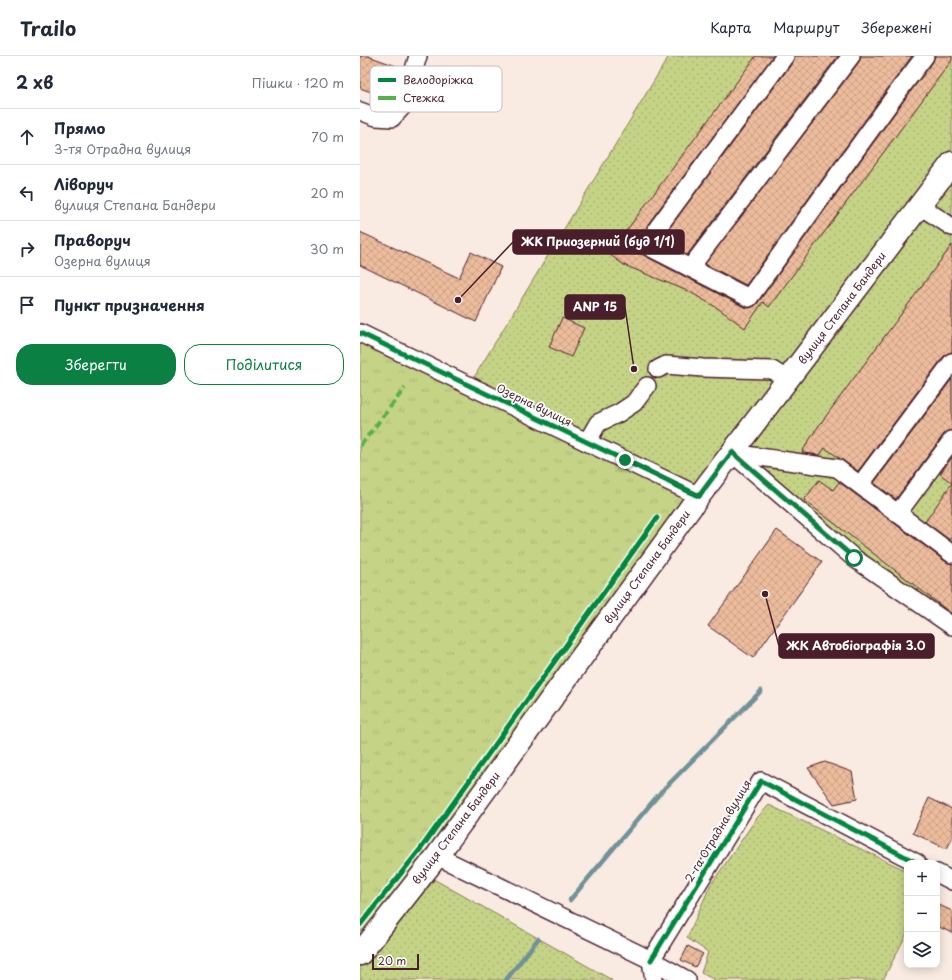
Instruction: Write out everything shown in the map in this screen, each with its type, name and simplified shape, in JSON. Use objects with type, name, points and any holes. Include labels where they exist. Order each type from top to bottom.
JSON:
[{"type":"main road","name":"вулиця Степана Бандери","points":[[360,954],[437,856],[699,496],[952,163]]},
{"type":"street","points":[[785,56],[656,230],[651,248],[749,298],[925,56]]},
{"type":"street","points":[[690,268],[851,56]]},
{"type":"street","points":[[360,112],[392,118],[398,112]]},
{"type":"street","points":[[920,206],[952,227]]},
{"type":"street","name":"Озерна вулиця","points":[[360,333],[699,496]]},
{"type":"street","points":[[860,485],[952,362]]},
{"type":"street","points":[[658,369],[666,365],[703,368],[772,370],[788,380]]},
{"type":"street","points":[[587,442],[598,422],[619,414],[634,403],[647,386]]},
{"type":"street","points":[[898,513],[952,440]]},
{"type":"street","points":[[732,452],[837,468],[951,550]]},
{"type":"street","points":[[732,452],[854,558],[952,626]]},
{"type":"street","name":"2-га Отрадна вулиця","points":[[651,960],[761,781],[911,860]]},
{"type":"street","points":[[437,856],[651,960],[687,980]]},
{"type":"street","points":[[940,875],[952,881]]},
{"type":"street","points":[[651,960],[654,980]]},
{"type":"green space","points":[[669,56],[952,56],[952,151],[697,487],[473,379]]},
{"type":"green space","points":[[952,175],[952,620],[909,589],[812,514],[741,452]]},
{"type":"green space","points":[[360,341],[688,499],[360,943]]},
{"type":"green space","points":[[769,805],[904,870],[904,939],[883,980],[715,980],[701,973],[708,952],[687,938],[710,886],[756,819]]},
{"type":"green space","points":[[430,877],[612,980],[360,980],[360,966]]},
{"type":"building","points":[[360,56],[368,56],[396,66],[370,66],[370,92],[360,88]]},
{"type":"building","points":[[756,56],[773,56],[648,224],[643,238],[634,251],[744,307],[749,308],[757,304],[933,62],[935,56],[952,56],[952,60],[769,307],[763,302],[745,328],[719,309],[690,292],[624,265],[609,254]]},
{"type":"building","points":[[795,56],[838,56],[687,255],[671,247],[675,242],[665,234],[793,62]]},
{"type":"building","points":[[861,56],[912,56],[746,285],[705,264],[859,62]]},
{"type":"building","points":[[360,232],[459,278],[471,252],[501,267],[476,322],[360,265]]},
{"type":"building","points":[[952,245],[952,352],[944,356],[858,471],[825,448],[820,455],[802,452],[815,431]]},
{"type":"building","points":[[562,318],[584,328],[571,357],[549,347]]},
{"type":"building","points":[[952,379],[952,430],[944,434],[896,499],[874,483]]},
{"type":"building","points":[[952,457],[952,483],[940,474]]},
{"type":"building","points":[[819,480],[833,490],[839,482],[946,562],[952,564],[952,614],[804,500]]},
{"type":"building","points":[[952,483],[952,536],[950,540],[925,522]]},
{"type":"building","points":[[777,530],[822,562],[753,658],[708,626]]},
{"type":"building","points":[[825,762],[852,772],[857,799],[834,804],[808,768]]},
{"type":"building","points":[[929,798],[952,809],[952,838],[947,849],[913,833]]},
{"type":"building","points":[[940,905],[952,911],[952,933],[940,927]]},
{"type":"building","points":[[688,946],[703,954],[695,967],[681,960]]},
{"type":"waterway","points":[[570,900],[660,793],[761,691]]},
{"type":"waterway","points":[[506,980],[538,939]]},
{"type":"marked path","points":[[360,446],[405,388]]},
{"type":"cycle path","points":[[360,333],[699,496]]},
{"type":"cycle path","points":[[360,925],[422,847],[657,518]]},
{"type":"cycle path","points":[[651,960],[761,781],[911,860]]},
{"type":"place","name":"ЖК Приозерний (буд 1/1)","points":[[458,300]]},
{"type":"place","name":"ANP 15","points":[[634,369]]},
{"type":"place","name":"ЖК Автобіографія 3.0","points":[[765,594]]},
{"type":"route","points":[[625,460],[699,496],[732,452],[854,558]]}]
